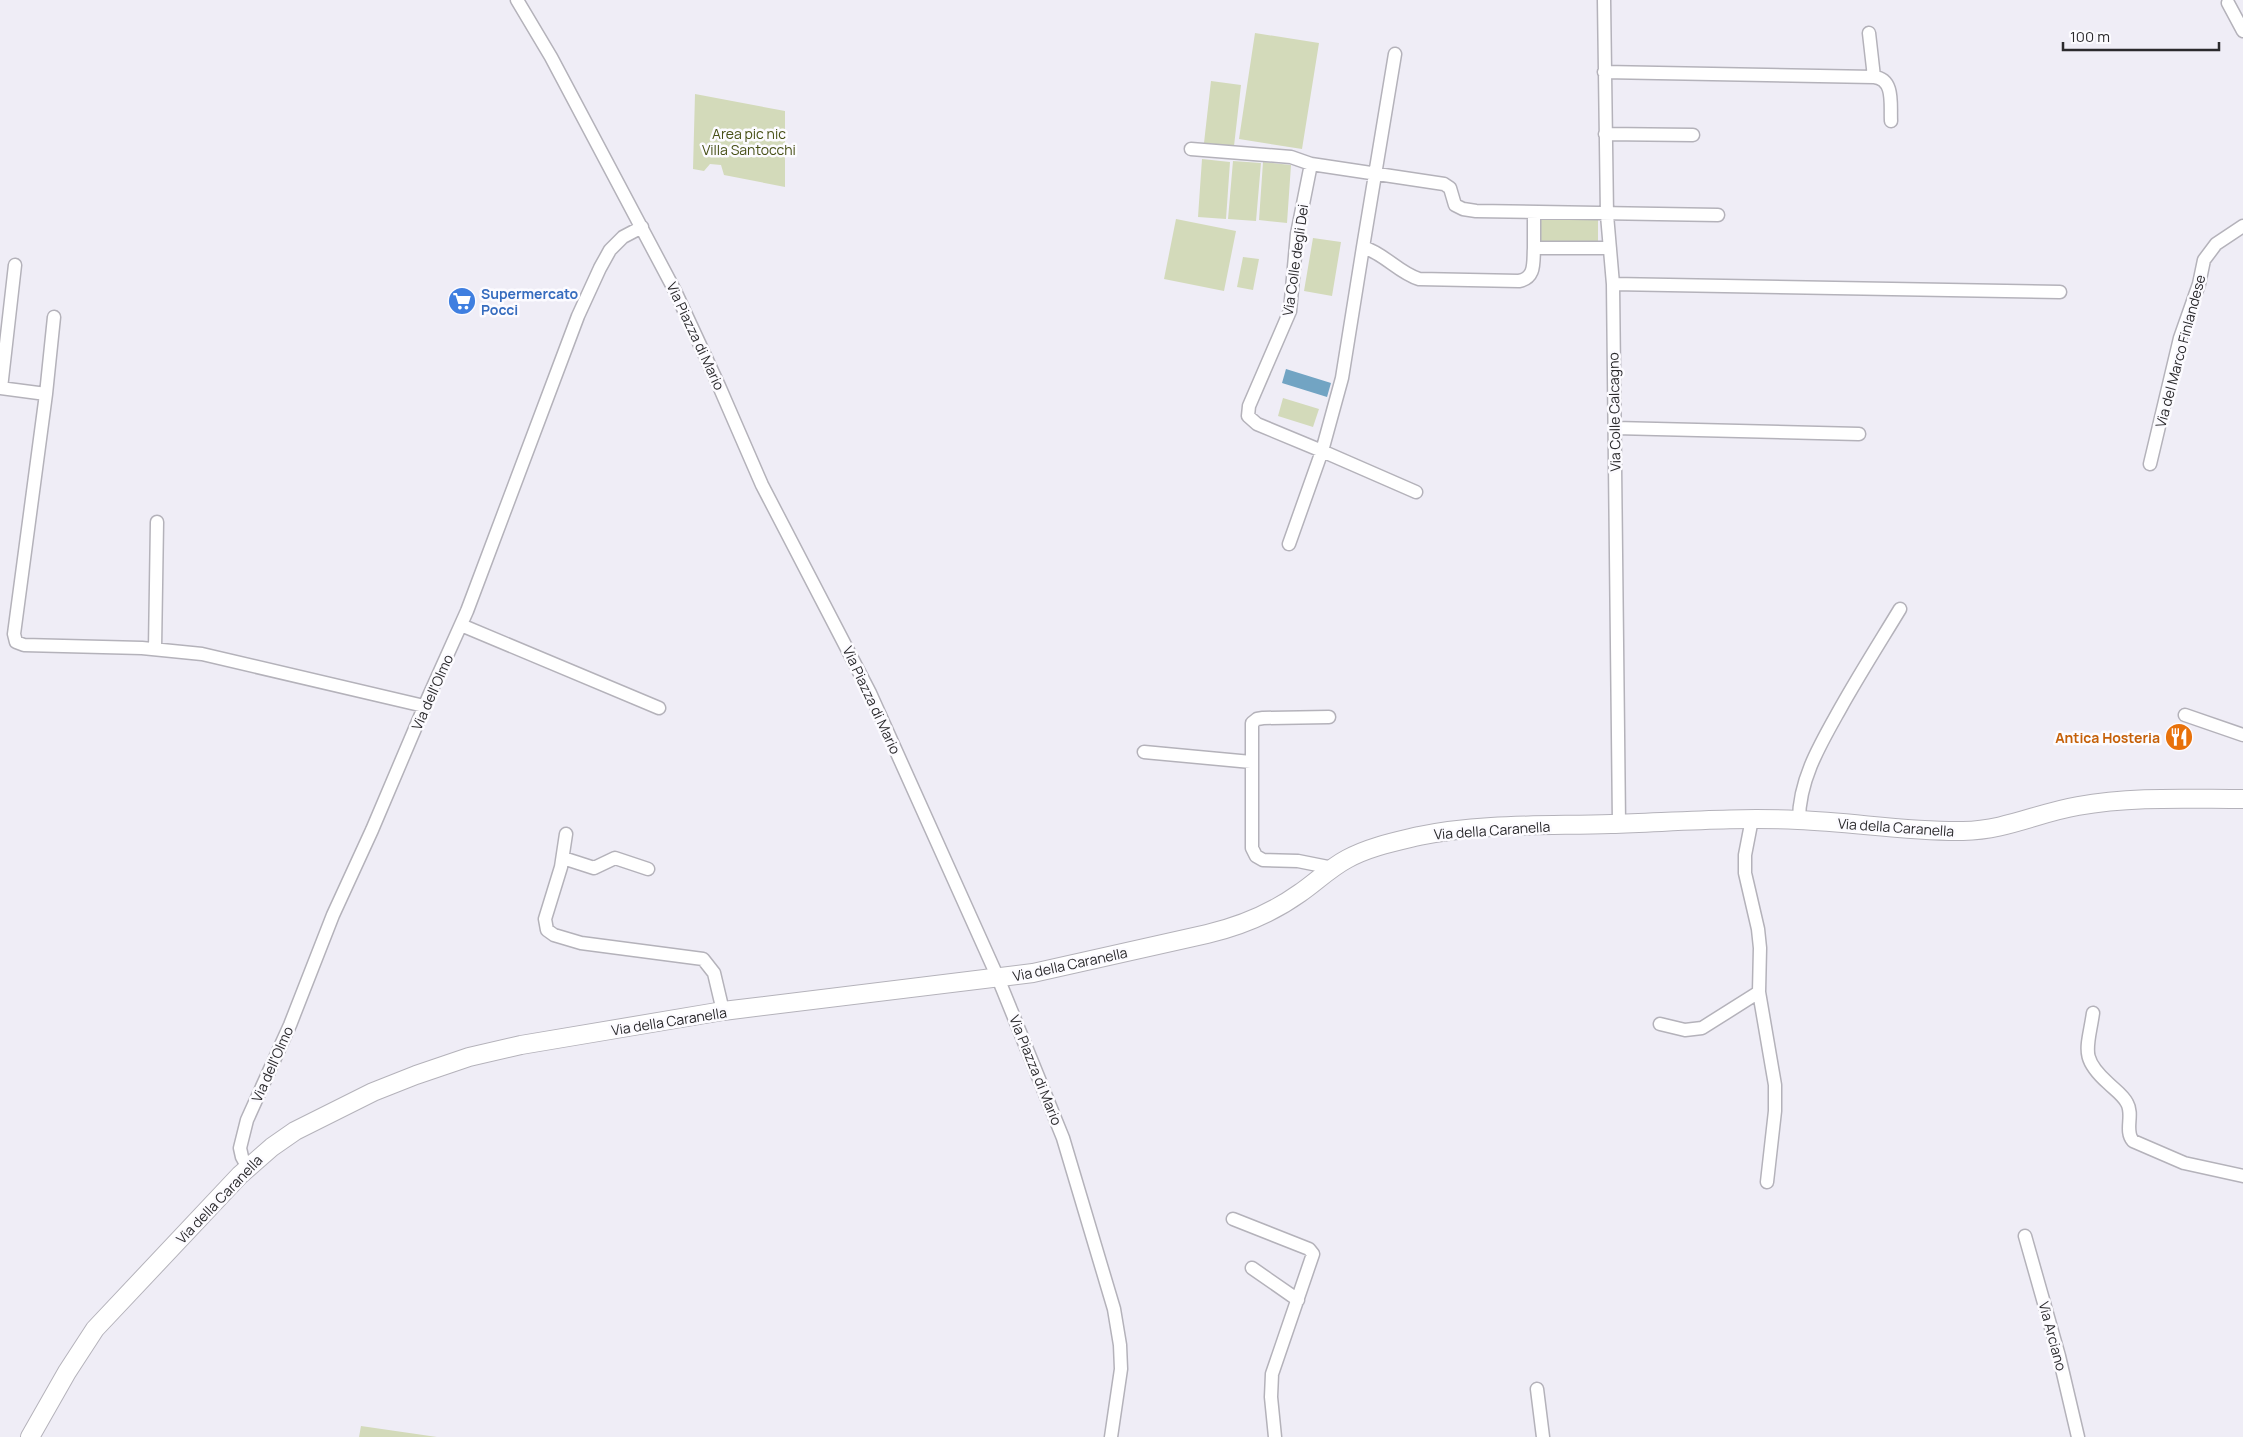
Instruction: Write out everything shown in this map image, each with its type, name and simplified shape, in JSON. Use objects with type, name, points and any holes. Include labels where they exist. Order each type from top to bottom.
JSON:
[{"type":"main road","name":"Via della Caranella","points":[[30,1437],[67,1372],[97,1326],[248,1168],[282,1139],[308,1124],[372,1092],[438,1067],[504,1049],[723,1011],[998,978],[1060,968],[1235,927],[1282,905],[1333,868],[1370,849],[1438,833],[1487,828],[1752,819],[1799,820],[1924,830],[1980,830],[2002,828],[2063,809],[2098,802],[2148,798],[2243,799]]},
{"type":"street","name":"Via Piazza di Mario","points":[[517,0],[551,57],[683,308],[766,495],[870,693],[998,978],[1064,1143],[1114,1310],[1120,1345],[1121,1369],[1111,1437]]},
{"type":"street","name":"Via Colle Calcagno","points":[[1604,0],[1607,215],[1613,284],[1619,824]]},
{"type":"street","points":[[2228,3],[2243,31]]},
{"type":"street","points":[[1869,33],[1874,77]]},
{"type":"street","points":[[1289,544],[1322,451],[1342,378],[1395,54]]},
{"type":"street","points":[[1604,72],[1874,77],[1882,79],[1888,85],[1891,121]]},
{"type":"street","points":[[1605,134],[1693,135]]},
{"type":"street","points":[[1191,149],[1291,157],[1311,164],[1444,184],[1450,190],[1453,203],[1462,209],[1534,214],[1718,215]]},
{"type":"street","name":"Via Colle degli Dei","points":[[1311,164],[1297,234],[1290,311],[1247,411],[1249,418],[1254,422],[1416,492]]},
{"type":"street","points":[[1363,248],[1380,254],[1408,274],[1419,279],[1519,281],[1528,278],[1532,273],[1534,214]]},
{"type":"street","name":"Via del Marco Finlandese","points":[[2150,464],[2180,338],[2200,280],[2204,260],[2213,246],[2243,226]]},
{"type":"street","name":"Via dell'Olmo","points":[[248,1168],[240,1148],[247,1120],[283,1042],[333,915],[369,838],[424,706],[461,625],[551,384],[597,274],[614,246],[623,237],[642,227]]},
{"type":"street","points":[[1534,248],[1610,248]]},
{"type":"street","points":[[15,265],[0,388],[46,394]]},
{"type":"street","points":[[1613,284],[2060,292]]},
{"type":"street","points":[[54,317],[46,394],[14,639],[16,642],[24,645],[155,648],[224,658],[424,706]]},
{"type":"street","points":[[1615,428],[1859,434]]},
{"type":"street","points":[[155,648],[157,522]]},
{"type":"street","points":[[1799,820],[1800,805],[1806,781],[1816,753],[1859,676],[1900,609]]},
{"type":"street","points":[[461,625],[659,708]]},
{"type":"street","points":[[2185,715],[2243,735]]},
{"type":"street","points":[[1329,717],[1263,718],[1254,720],[1251,727],[1253,853],[1263,860],[1298,862],[1333,868]]},
{"type":"street","points":[[1144,752],[1251,762]]},
{"type":"street","points":[[1752,819],[1745,866],[1759,936],[1759,992],[1775,1085],[1774,1117],[1767,1182]]},
{"type":"street","points":[[566,834],[563,858],[544,924],[549,932],[581,943],[703,959],[714,972],[723,1011]]},
{"type":"street","points":[[563,858],[594,868],[615,858],[648,869]]},
{"type":"street","points":[[1660,1024],[1685,1030],[1702,1028],[1759,992]]},
{"type":"street","points":[[2093,1013],[2087,1050],[2088,1059],[2095,1071],[2127,1103],[2131,1115],[2130,1136],[2132,1141],[2184,1164],[2243,1176]]},
{"type":"street","points":[[1233,1219],[1312,1252],[1313,1258],[1271,1380],[1271,1402],[1275,1437]]},
{"type":"street","name":"Via Arciano","points":[[2025,1236],[2062,1369],[2078,1437]]},
{"type":"street","points":[[1252,1268],[1298,1300]]},
{"type":"street","points":[[1537,1390],[1543,1437]]},
{"type":"green space","points":[[1255,33],[1319,43],[1302,149],[1239,139]]},
{"type":"green space","points":[[1211,81],[1241,85],[1234,146],[1204,143]]},
{"type":"green space","name":"Area pic nic Villa Santocchi","points":[[695,94],[785,111],[785,187],[724,175],[721,165],[710,164],[704,171],[693,169]]},
{"type":"green space","points":[[1202,159],[1230,162],[1226,219],[1198,217]]},
{"type":"green space","points":[[1233,161],[1261,163],[1256,221],[1228,219]]},
{"type":"green space","points":[[1263,162],[1291,165],[1287,223],[1259,220]]},
{"type":"green space","points":[[1536,217],[1598,218],[1598,245],[1536,244]]},
{"type":"green space","points":[[1176,219],[1236,231],[1224,291],[1164,279]]},
{"type":"green space","points":[[1313,238],[1341,242],[1332,296],[1304,291]]},
{"type":"green space","points":[[1243,257],[1259,259],[1253,290],[1237,287]]},
{"type":"green space","points":[[1283,398],[1319,409],[1313,427],[1278,416]]},
{"type":"green space","points":[[361,1426],[437,1437],[359,1437]]},
{"type":"water","points":[[1286,369],[1331,383],[1327,397],[1282,383]]},
{"type":"place","name":"Supermercato Pocci","points":[[462,301]]},
{"type":"place","name":"Antica Hosteria","points":[[2179,737]]}]
